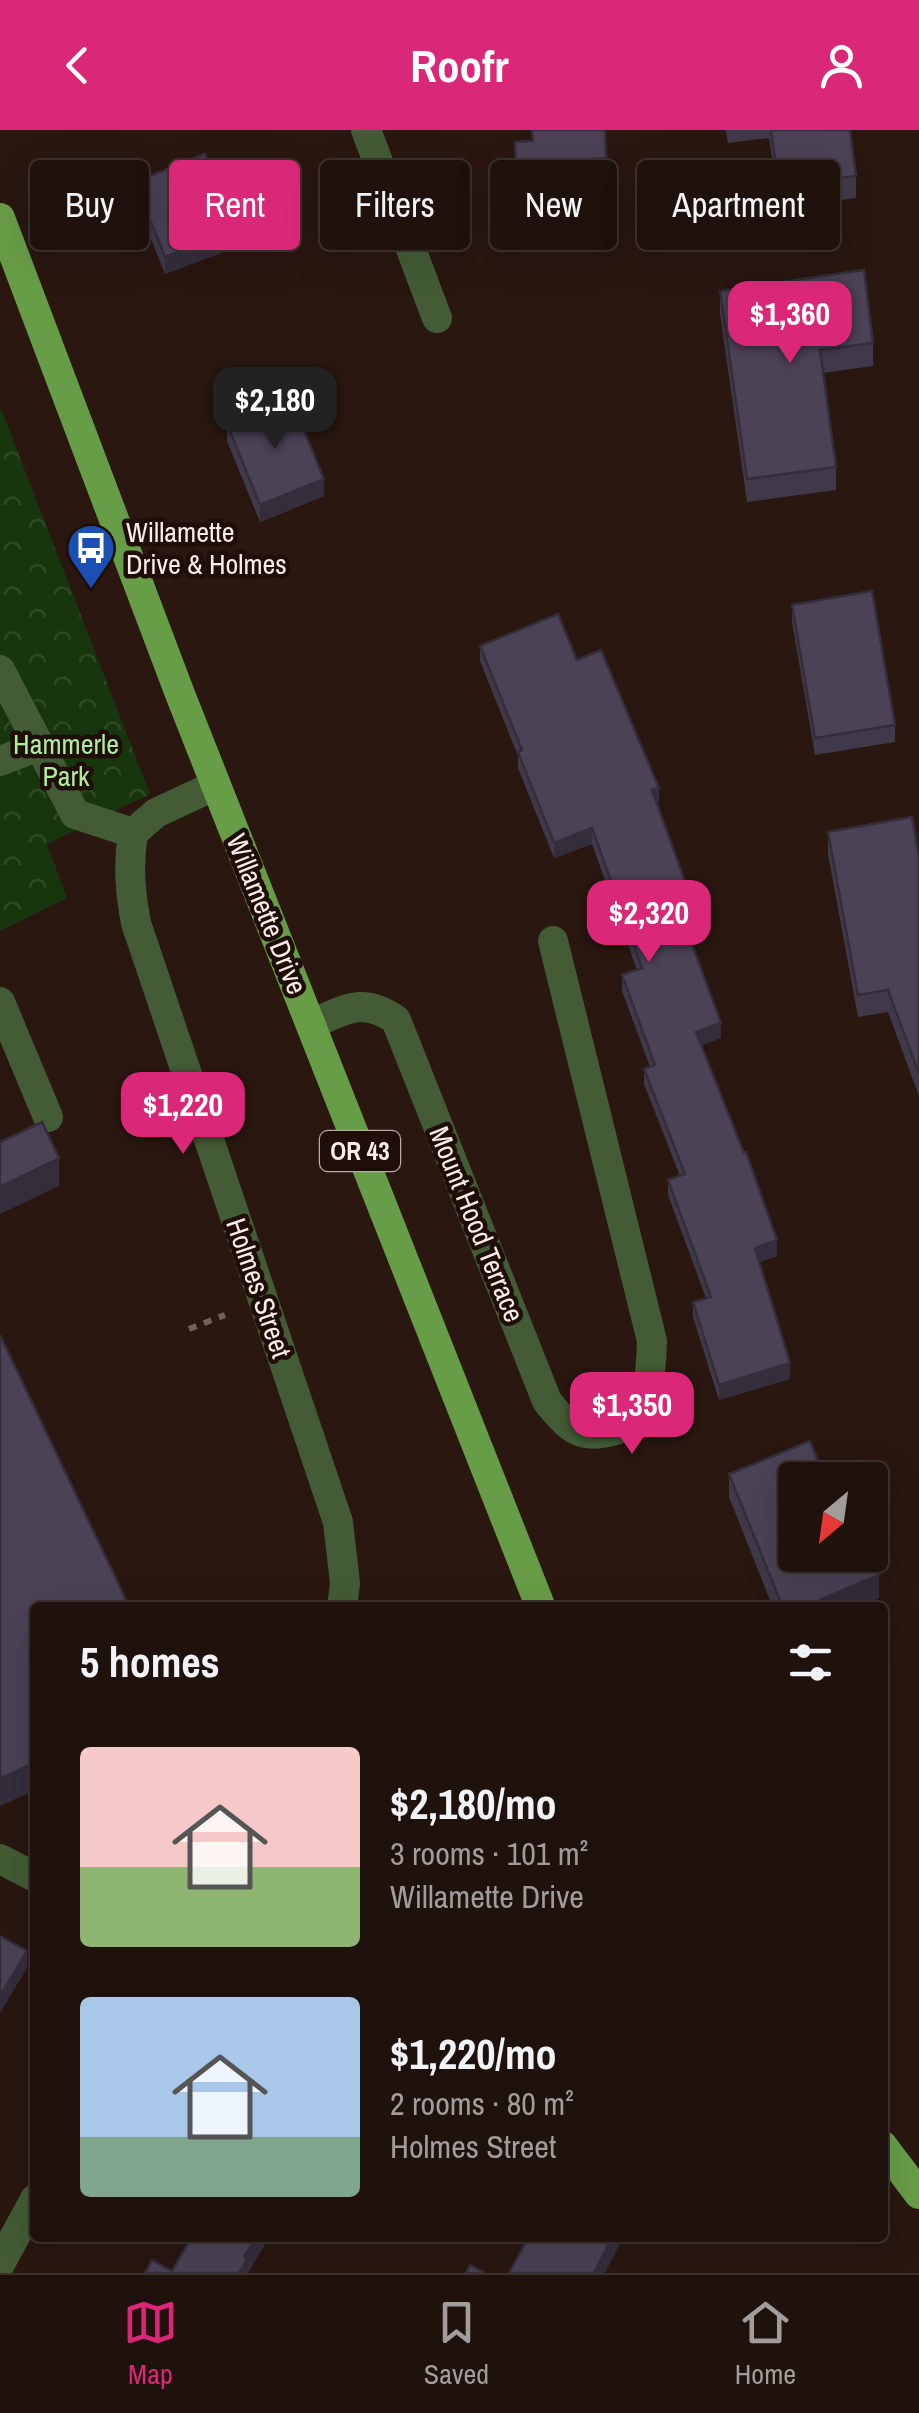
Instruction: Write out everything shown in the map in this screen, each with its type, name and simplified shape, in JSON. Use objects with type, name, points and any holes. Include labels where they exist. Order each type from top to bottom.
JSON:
[{"type":"main road","name":"Willamette Drive","points":[[0,218],[216,785],[539,1602]]},
{"type":"main road","points":[[888,2153],[919,2194]]},
{"type":"street","points":[[366,130],[437,318]]},
{"type":"street","points":[[0,670],[75,814],[133,833],[156,813],[216,785]]},
{"type":"street","points":[[0,761],[40,746]]},
{"type":"street","name":"Holmes Street","points":[[133,833],[128,869],[136,923],[338,1522],[345,1583],[343,1602]]},
{"type":"street","name":"Mount Hood Terrace","points":[[311,1024],[356,1006],[378,1007],[396,1020],[547,1400],[566,1424],[596,1436],[631,1426],[650,1386],[652,1342],[553,941]]},
{"type":"street","points":[[0,1002],[48,1118]]},
{"type":"street","points":[[0,1859],[30,1874]]},
{"type":"street","points":[[0,2264],[30,2208]]},
{"type":"path","points":[[189,1330],[229,1314]]},
{"type":"green space","name":"Hammerle Park","points":[[0,406],[150,794],[47,844],[67,898],[0,931]]},
{"type":"building","points":[[532,130],[605,130],[606,158],[516,160],[515,142],[533,141]]},
{"type":"building","points":[[771,130],[850,130],[856,176],[840,178],[840,160],[775,160]]},
{"type":"building","points":[[169,168],[169,250],[184,250],[165,257],[149,217],[149,176]]},
{"type":"building","points":[[864,270],[873,343],[820,350],[836,467],[747,479],[720,291]]},
{"type":"building","points":[[291,399],[324,479],[260,505],[227,424]]},
{"type":"building","points":[[872,591],[895,725],[815,738],[792,605]]},
{"type":"building","points":[[558,614],[577,660],[601,650],[659,788],[652,790],[695,909],[681,914],[721,1023],[696,1032],[746,1152],[777,1240],[755,1248],[790,1363],[719,1385],[693,1302],[711,1297],[668,1180],[685,1174],[644,1069],[655,1065],[622,975],[642,968],[592,828],[554,843],[480,646]]},
{"type":"building","points":[[912,817],[919,857],[919,1074],[888,990],[858,995],[828,832]]},
{"type":"building","points":[[42,1122],[59,1158],[0,1187],[0,1142]]},
{"type":"building","points":[[0,1335],[127,1602],[30,1602],[30,1764],[0,1779]]},
{"type":"building","points":[[810,1441],[819,1462],[778,1462],[778,1572],[879,1575],[815,1602],[781,1602],[729,1474]]},
{"type":"building","points":[[0,1936],[27,1951],[0,1996]]},
{"type":"building","points":[[189,2242],[253,2242],[239,2273],[145,2273],[152,2260],[172,2271]]},
{"type":"building","points":[[526,2242],[610,2242],[594,2273],[509,2273]]},
{"type":"building","points":[[470,2265],[485,2273],[466,2273]]},
{"type":"place","name":"Willamette Drive & Holmes","points":[[91,590]]}]
